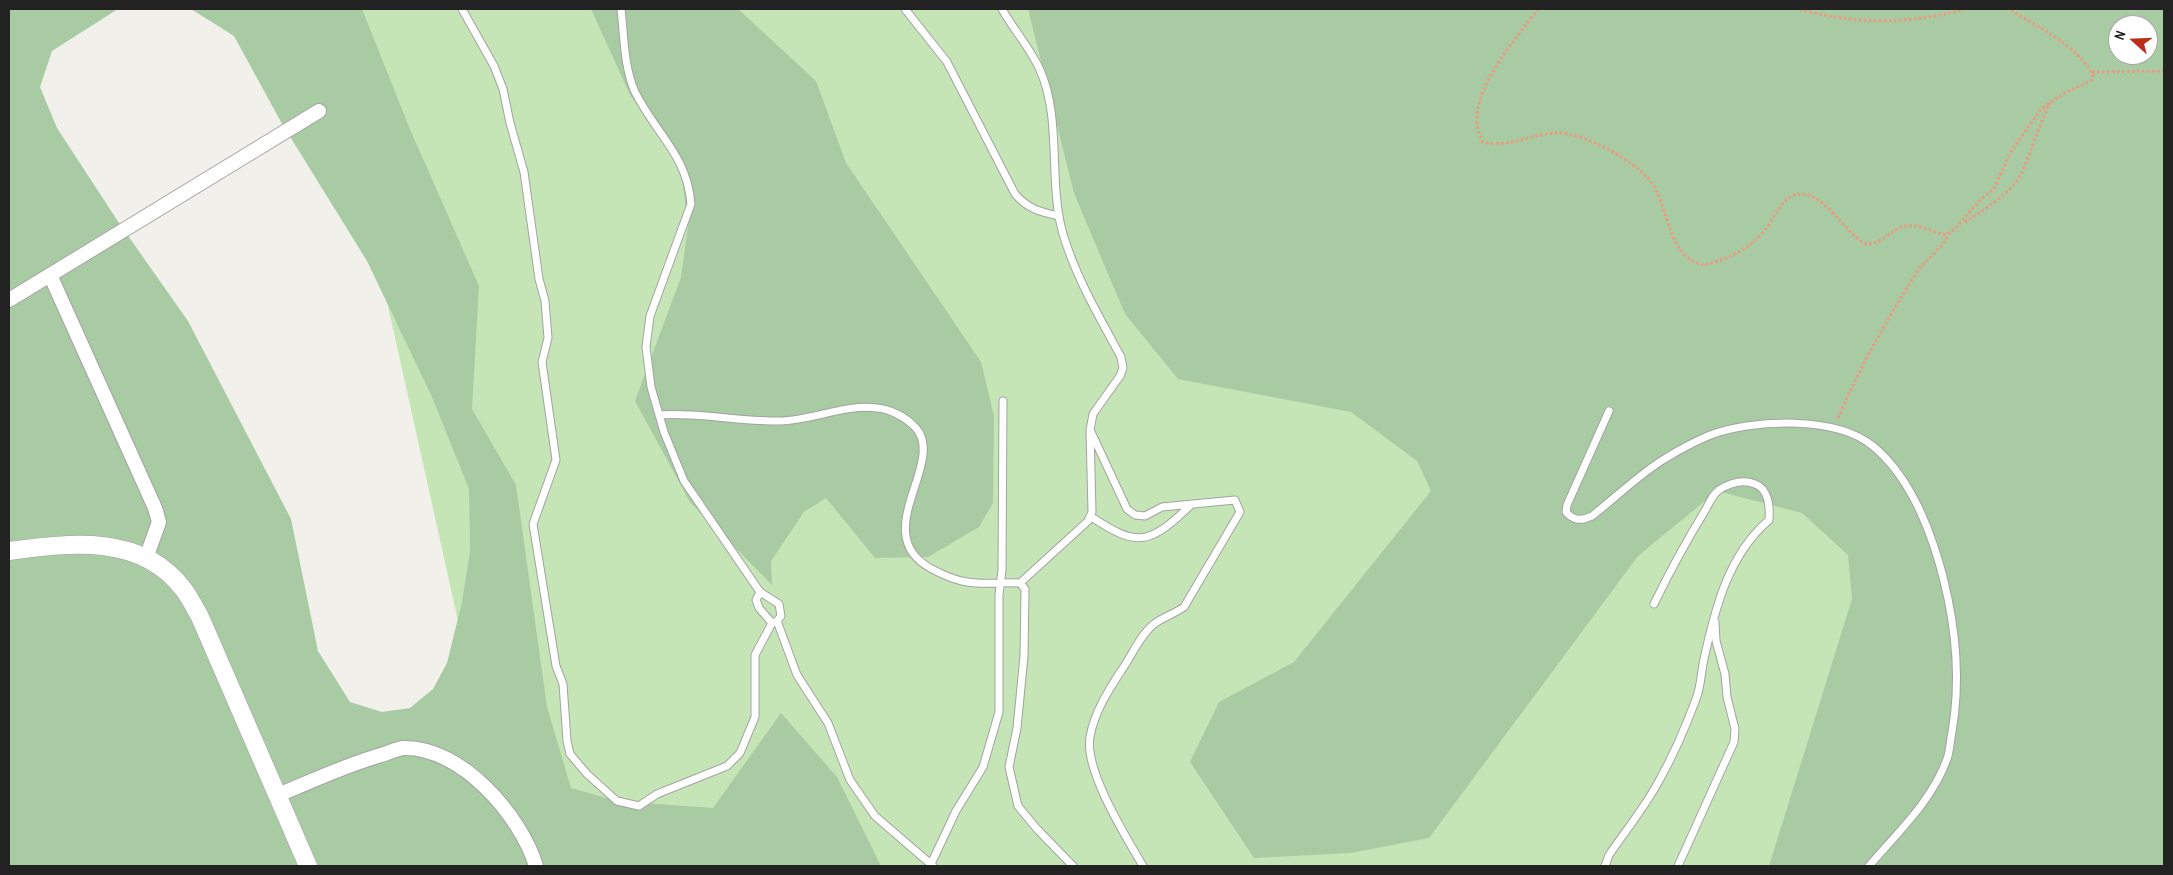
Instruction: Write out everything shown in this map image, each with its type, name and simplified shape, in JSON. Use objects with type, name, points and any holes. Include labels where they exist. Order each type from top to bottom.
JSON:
[{"type":"street","points":[[9,300],[51,277],[319,111]]},
{"type":"street","points":[[51,277],[155,508],[159,522],[146,558]]},
{"type":"street","points":[[9,551],[73,544],[102,544],[146,558],[168,574],[184,590],[200,617],[308,866]]},
{"type":"street","points":[[278,795],[363,760],[402,748],[430,751],[453,763],[466,773],[510,814],[530,848],[536,866]]},
{"type":"lane","points":[[462,9],[494,66],[503,89],[510,123],[524,172],[539,278],[545,301],[548,338],[542,362],[556,460],[533,524],[556,666],[563,684],[567,741],[570,754],[587,774],[617,801],[639,806],[657,794],[727,766],[740,753],[754,718],[755,655],[774,622],[781,616],[779,604],[760,592],[684,481],[651,388],[646,347],[650,316],[691,204],[689,184],[678,156],[652,124],[634,90],[626,56],[621,9]]},
{"type":"lane","points":[[905,9],[947,62],[1015,194],[1025,206],[1038,212],[1059,216]]},
{"type":"lane","points":[[659,415],[678,414],[780,421],[815,418],[851,407],[879,408],[897,414],[915,427],[923,442],[922,458],[904,529],[908,549],[924,565],[946,576],[988,584],[1020,582],[1088,521],[1093,502],[1090,430],[1093,414],[1120,376],[1123,368],[1121,357],[1083,286],[1063,236],[1055,194],[1050,109],[1040,69],[1002,9]]},
{"type":"lane","points":[[760,592],[756,600],[759,608],[774,622],[797,675],[828,723],[850,780],[875,816],[931,866],[956,811],[983,767],[999,712],[1003,401]]},
{"type":"lane","points":[[1609,411],[1567,505],[1566,512],[1570,518],[1582,521],[1592,516],[1664,459],[1709,436],[1765,424],[1807,424],[1834,428],[1873,446],[1897,470],[1912,497],[1935,549],[1949,601],[1956,656],[1957,700],[1947,758],[1929,796],[1868,866]]},
{"type":"lane","points":[[1090,430],[1127,509],[1135,515],[1145,516],[1162,507],[1235,500],[1240,512],[1184,607],[1172,616],[1154,624],[1142,639],[1105,696],[1089,738],[1097,778],[1113,813],[1143,866]]},
{"type":"lane","points":[[1605,866],[1609,854],[1660,780],[1680,738],[1697,697],[1722,589],[1734,563],[1760,528],[1769,520],[1770,509],[1766,494],[1757,484],[1744,481],[1733,483],[1717,491],[1672,567],[1654,604]]},
{"type":"lane","points":[[1090,516],[1122,536],[1143,540],[1173,523],[1192,504]]},
{"type":"lane","points":[[1020,582],[1025,588],[1026,600],[1024,656],[1017,728],[1009,767],[1018,806],[1037,829],[1074,866]]},
{"type":"lane","points":[[1678,866],[1734,742],[1735,729],[1727,697],[1725,674],[1716,641],[1717,624],[1714,620]]},
{"type":"path","points":[[1538,9],[1488,81],[1477,106],[1477,132],[1483,142],[1493,144],[1556,133],[1574,135],[1608,148],[1650,181],[1669,220],[1674,241],[1687,257],[1695,263],[1703,265],[1716,262],[1730,257],[1748,245],[1766,228],[1782,204],[1794,195],[1804,195],[1829,207],[1864,243],[1872,244],[1900,227],[1910,225],[1948,234]]},
{"type":"path","points":[[1800,9],[1871,20],[1925,17],[1966,9]]},
{"type":"path","points":[[1956,228],[1980,200],[1994,190],[2010,153],[2031,122],[2051,100],[2091,81],[2093,75],[2089,67],[2063,44],[2009,9]]},
{"type":"path","points":[[2092,72],[2164,70]]},
{"type":"path","points":[[1834,428],[1851,387],[1883,326],[1920,268],[1948,234],[2001,197],[2020,176],[2038,125],[2051,100]]},
{"type":"green space","points":[[9,9],[118,9],[52,51],[40,87],[57,128],[119,223],[188,321],[291,519],[318,651],[350,702],[382,712],[410,708],[433,689],[447,663],[462,602],[470,551],[469,489],[432,397],[367,261],[281,122],[234,36],[191,9],[362,9],[409,127],[479,286],[472,409],[516,485],[547,707],[571,788],[617,801],[713,808],[781,713],[837,777],[881,866],[9,866]]},
{"type":"green space","points":[[334,9],[1086,9],[1891,403],[1918,866],[605,866],[468,666],[376,252]]},
{"type":"green space","points":[[591,9],[738,9],[816,81],[846,163],[981,362],[994,416],[993,503],[979,527],[928,557],[875,558],[826,498],[804,512],[771,561],[772,585],[690,502],[635,401],[681,277],[688,227],[680,161],[630,95]]},
{"type":"green space","points":[[1028,9],[2164,9],[2164,866],[1769,866],[1852,599],[1848,555],[1802,513],[1717,491],[1638,556],[1429,838],[1351,853],[1254,858],[1190,762],[1219,702],[1294,662],[1431,491],[1417,461],[1351,412],[1178,379],[1125,314],[1074,193]]}]
